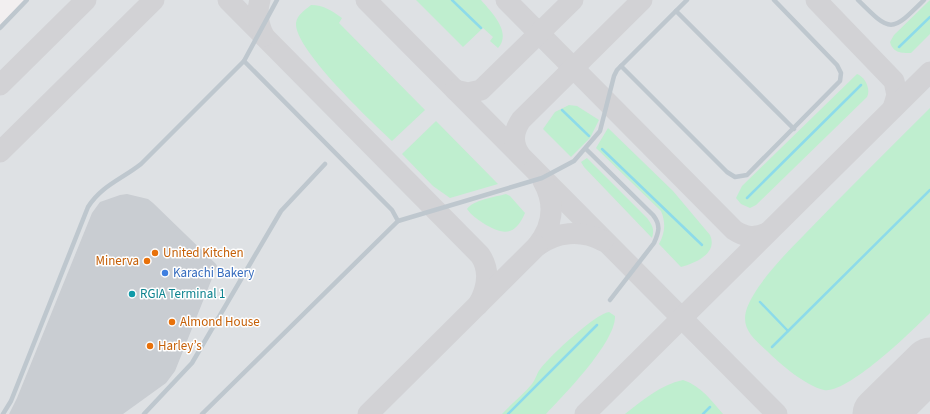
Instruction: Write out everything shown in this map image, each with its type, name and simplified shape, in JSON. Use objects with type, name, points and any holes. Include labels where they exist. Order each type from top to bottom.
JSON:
[{"type":"lane","points":[[0,28],[27,0]]},
{"type":"lane","points":[[3,414],[11,401],[88,207],[94,198],[113,182],[124,177],[141,164],[244,61],[277,0]]},
{"type":"lane","points":[[202,414],[398,221],[542,178],[574,161],[586,149],[600,131],[614,76],[621,66],[687,0]]},
{"type":"lane","points":[[621,66],[727,172],[735,177],[747,175],[839,84],[841,73],[834,61],[774,0]]},
{"type":"lane","points":[[858,0],[883,24],[892,25],[904,20],[924,0]]},
{"type":"lane","points":[[676,11],[794,130]]},
{"type":"lane","points":[[244,61],[392,210],[398,221]]},
{"type":"lane","points":[[586,149],[653,215],[659,226],[659,233],[654,243],[610,300]]},
{"type":"lane","points":[[144,414],[192,363],[281,211],[325,164]]},
{"type":"shaded area","points":[[30,0],[930,0],[930,414],[0,414],[0,29]]},
{"type":"green space","points":[[416,0],[481,0],[495,17],[502,29],[502,42],[498,48],[490,41],[493,37],[483,28],[463,47]]},
{"type":"green space","points":[[930,0],[930,34],[911,53],[895,50],[891,46],[890,42],[894,35]]},
{"type":"green space","points":[[311,5],[324,7],[342,18],[339,23],[425,110],[392,141],[336,85],[307,50],[299,35],[296,23],[300,15]]},
{"type":"green space","points":[[857,74],[865,80],[868,87],[867,97],[756,205],[750,208],[741,204],[736,198],[742,186]]},
{"type":"green space","points":[[569,105],[577,106],[599,120],[590,138],[571,157],[543,129],[555,112]]},
{"type":"green space","points":[[930,108],[930,313],[910,333],[864,372],[835,389],[824,390],[817,388],[786,368],[757,342],[749,332],[745,321],[747,308],[757,289],[780,260]]},
{"type":"green space","points":[[436,121],[498,184],[450,198],[433,186],[402,154]]},
{"type":"green space","points":[[608,128],[673,191],[710,235],[712,241],[711,247],[699,260],[681,267],[659,244],[663,236],[664,228],[664,220],[661,211],[596,148]]},
{"type":"green space","points":[[587,158],[647,218],[652,227],[652,238],[584,167],[581,162]]},
{"type":"green space","points":[[506,194],[510,196],[525,213],[517,226],[507,232],[496,230],[483,223],[474,217],[467,209],[479,201]]},
{"type":"green space","points":[[609,312],[615,316],[613,327],[607,340],[588,368],[546,414],[502,414],[528,388],[546,362],[563,345],[602,314]]},
{"type":"green space","points":[[683,380],[700,390],[723,414],[625,414],[659,389]]},
{"type":"building","name":"RGIA Terminal 1","points":[[127,194],[148,199],[153,203],[217,266],[175,371],[166,383],[123,414],[9,414],[17,398],[92,213],[100,202]]},
{"type":"waterway","points":[[452,0],[481,28]]},
{"type":"waterway","points":[[899,47],[930,17]]},
{"type":"waterway","points":[[747,198],[861,85]]},
{"type":"waterway","points":[[562,110],[589,136]]},
{"type":"waterway","points":[[602,149],[702,245]]},
{"type":"waterway","points":[[772,347],[930,190]]},
{"type":"waterway","points":[[760,302],[788,331]]},
{"type":"waterway","points":[[508,414],[597,325]]},
{"type":"waterway","points":[[703,414],[710,407]]},
{"type":"taxiway","points":[[0,85],[86,0]]},
{"type":"taxiway","points":[[0,152],[154,0]]},
{"type":"taxiway","points":[[228,0],[480,255],[486,267],[487,274],[484,293],[478,305]]},
{"type":"taxiway","points":[[260,0],[258,18],[264,36]]},
{"type":"taxiway","points":[[366,0],[777,414]]},
{"type":"taxiway","points":[[506,0],[734,230],[747,236],[758,236],[767,233]]},
{"type":"taxiway","points":[[455,90],[468,93],[481,90],[573,0]]},
{"type":"taxiway","points":[[520,155],[517,151],[514,138],[516,129],[521,120],[642,0]]},
{"type":"taxiway","points":[[816,0],[894,81],[897,95],[893,108]]},
{"type":"taxiway","points":[[585,414],[930,72]]},
{"type":"taxiway","points":[[543,181],[550,198],[551,215],[547,231],[537,246],[544,241],[560,235],[569,234],[586,235],[603,241]]},
{"type":"taxiway","points":[[368,414],[537,246]]},
{"type":"runway","points":[[879,414],[930,364]]},
{"type":"place","name":"United Kitchen","points":[[155,253]]},
{"type":"place","name":"Minerva","points":[[147,261]]},
{"type":"place","name":"Karachi Bakery","points":[[165,273]]},
{"type":"place","name":"RGIA Terminal 1","points":[[132,294]]},
{"type":"place","name":"Almond House","points":[[172,322]]},
{"type":"place","name":"Harley’s","points":[[150,346]]}]
